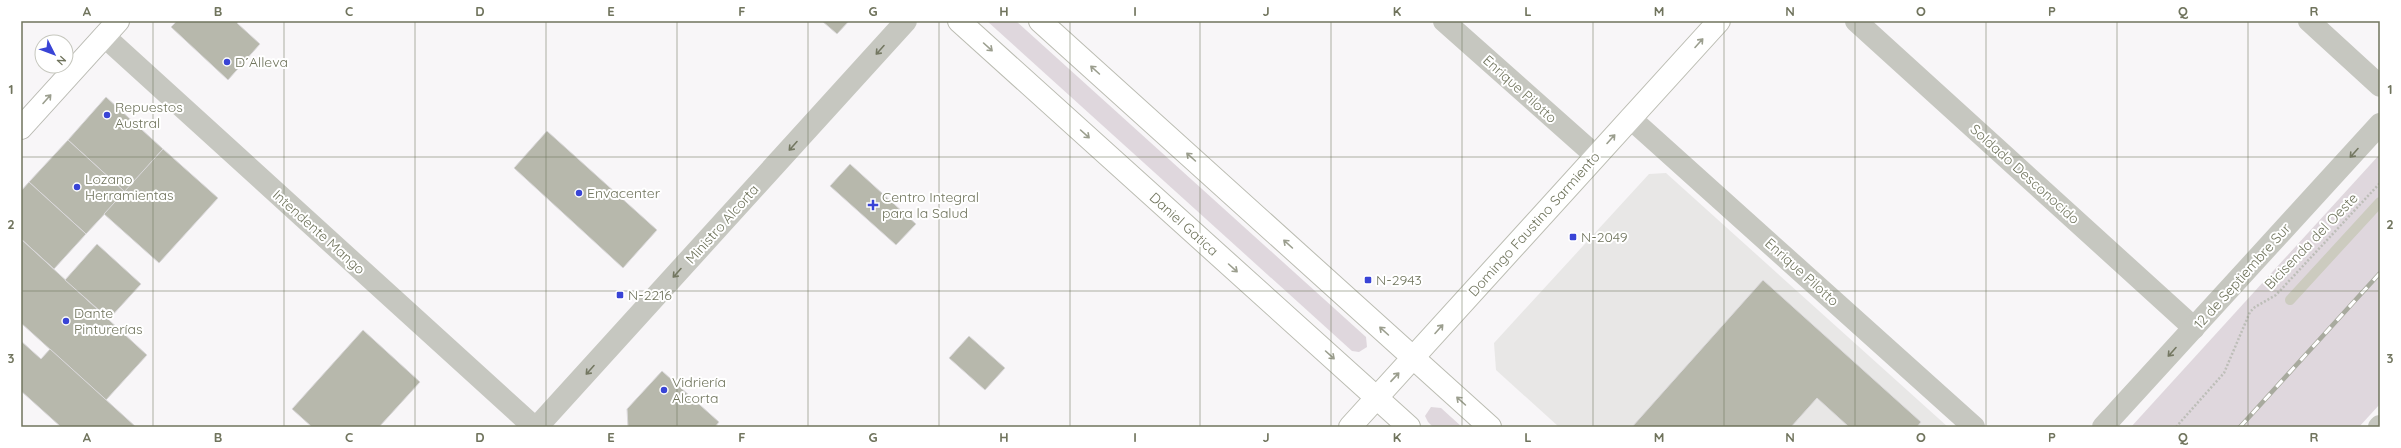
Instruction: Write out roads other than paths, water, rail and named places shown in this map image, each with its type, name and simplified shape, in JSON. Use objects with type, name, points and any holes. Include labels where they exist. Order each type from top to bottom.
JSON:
[{"type":"main road","name":"Daniel Gatica","points":[[959,21],[1409,427]]},
{"type":"main road","points":[[1040,21],[1490,427]]},
{"type":"main road","name":"Domingo Faustino Sarmiento","points":[[1350,427],[1719,21]]},
{"type":"main road","points":[[21,128],[111,29]]},
{"type":"street","name":"Ministro Alcorta","points":[[536,427],[906,21]]},
{"type":"street","name":"Enrique Pilotto","points":[[1444,21],[1596,156]]},
{"type":"street","name":"Soldado Desconocido","points":[[1856,21],[2194,328]]},
{"type":"street","points":[[2309,21],[2380,86]]},
{"type":"street","name":"Intendente Mango","points":[[111,29],[536,427]]},
{"type":"street","name":"Enrique Pilotto","points":[[1630,118],[1974,427]]},
{"type":"street","name":"12 de Septiembre Sur","points":[[2103,427],[2380,124]]},
{"type":"waterway","points":[[2290,300],[2380,202]]},
{"type":"railway","points":[[2240,427],[2380,273]]},
{"type":"place","name":"D´Alleva","points":[[227,62]]},
{"type":"place","name":"Repuestos Austral","points":[[107,115]]},
{"type":"place","name":"Lozano Herramientas","points":[[77,187]]},
{"type":"place","name":"Envacenter","points":[[579,193]]},
{"type":"place","name":"Centro Integral para la Salud","points":[[873,205]]},
{"type":"place","name":"N-2049","points":[[1573,237]]},
{"type":"place","name":"N-2943","points":[[1368,280]]},
{"type":"place","name":"N-2216","points":[[620,295]]},
{"type":"place","name":"Dante Pinturerías","points":[[66,321]]},
{"type":"place","name":"Vidriería Alcorta","points":[[664,390]]}]
